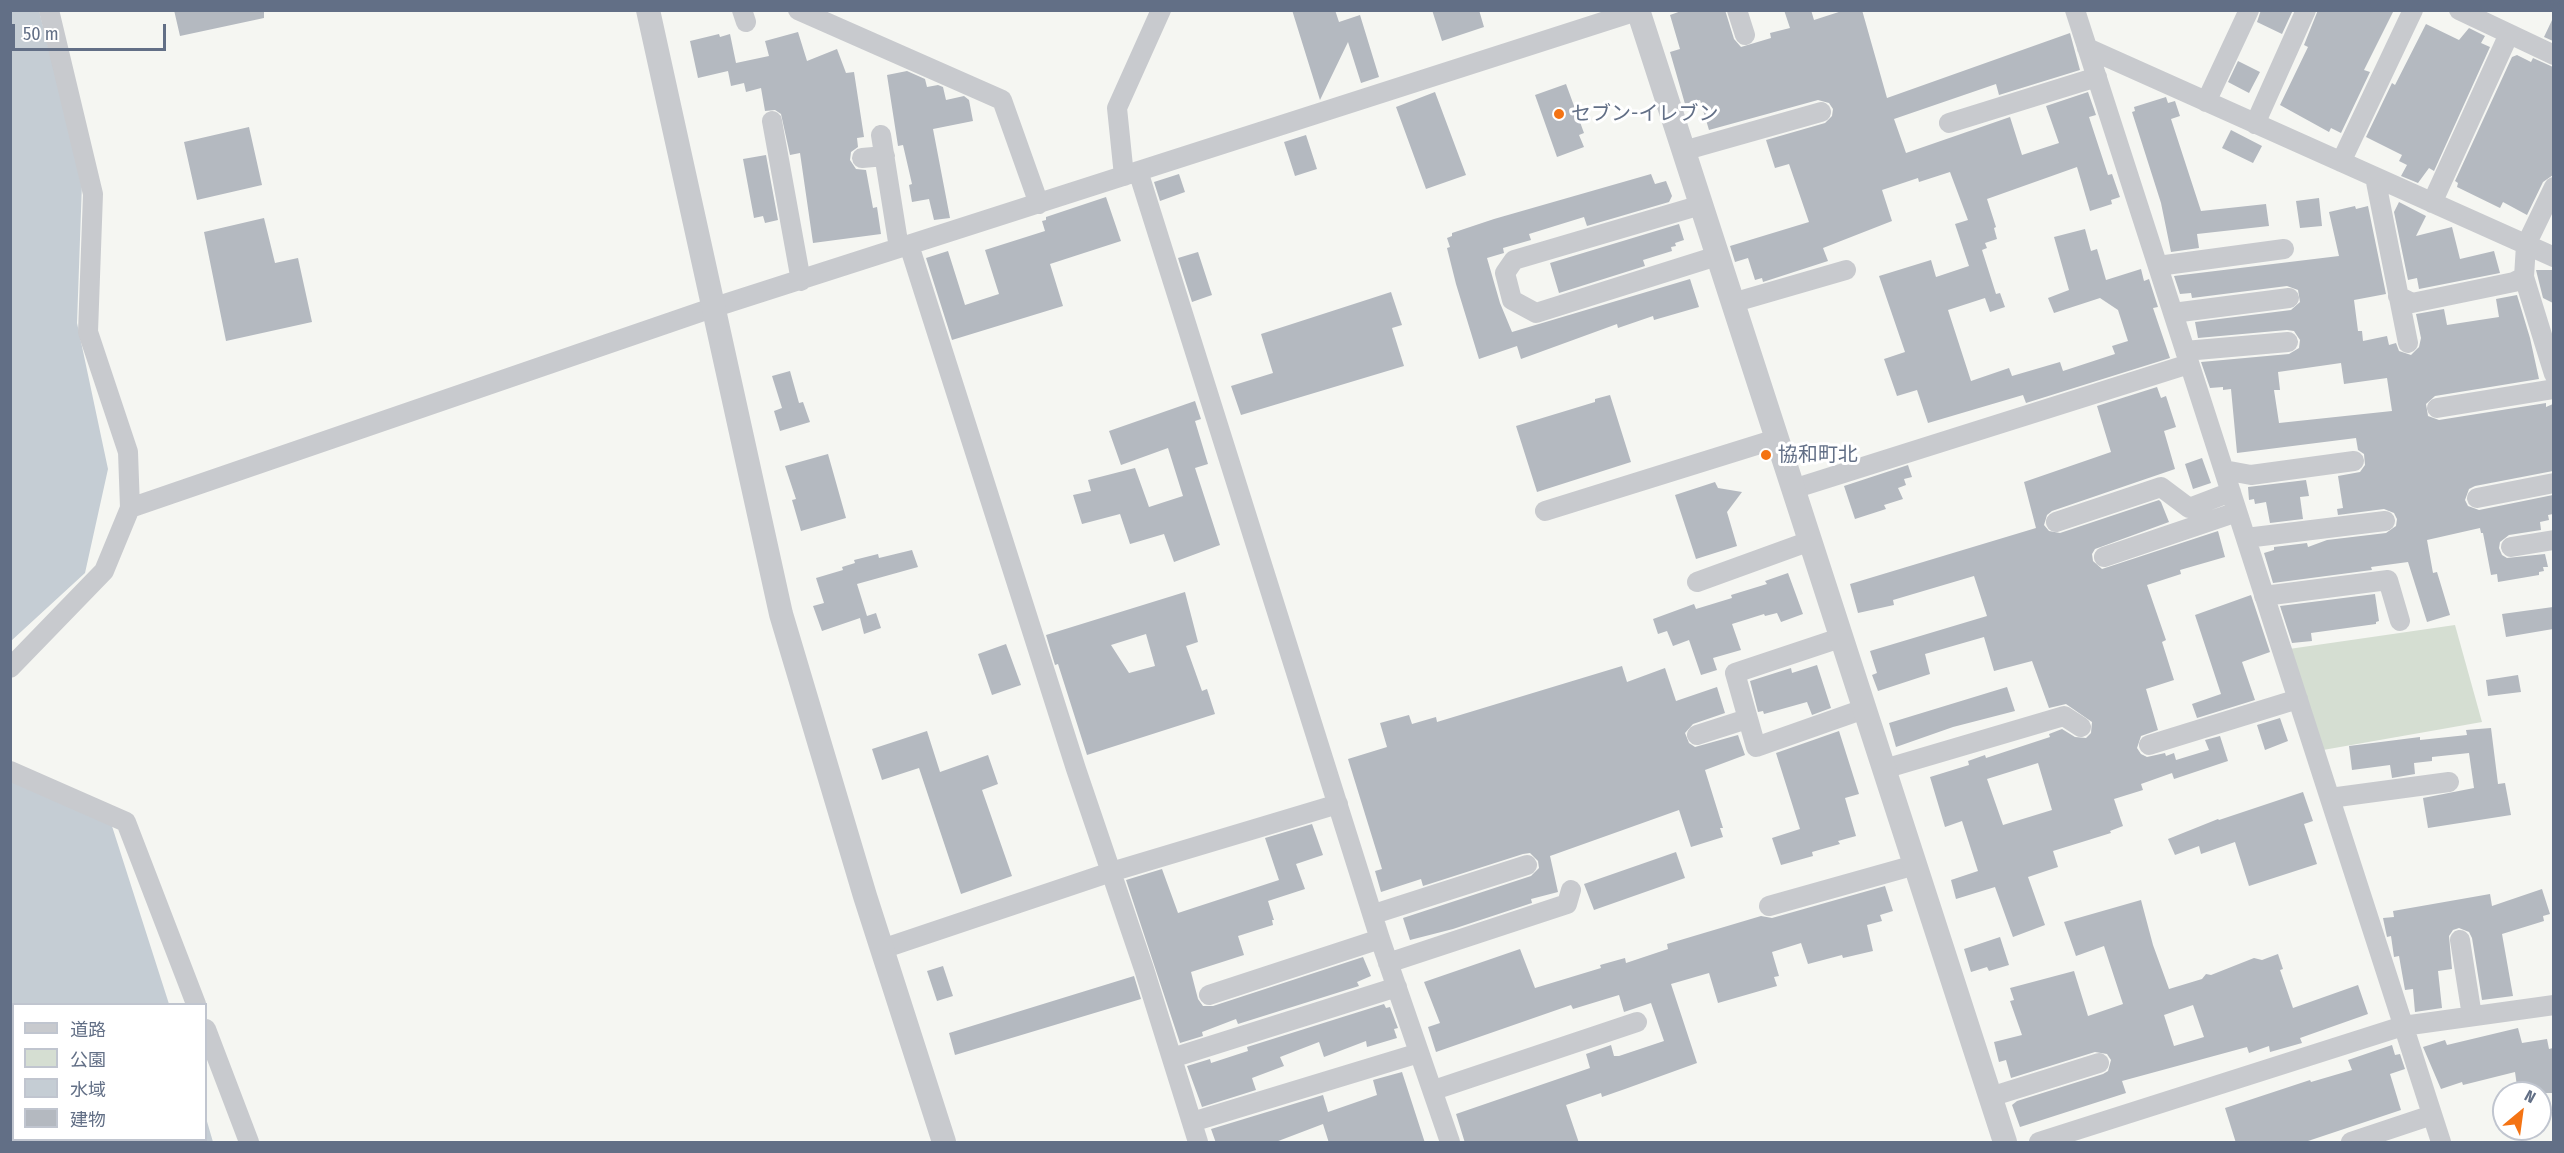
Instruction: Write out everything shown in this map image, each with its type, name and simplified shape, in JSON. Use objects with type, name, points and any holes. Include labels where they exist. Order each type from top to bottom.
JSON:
[{"type":"street","points":[[10,668],[104,571],[130,508],[128,452],[88,332],[93,194],[49,10]]},
{"type":"street","points":[[648,10],[781,614],[882,949],[944,1143]]},
{"type":"street","points":[[798,10],[1002,100],[1039,204]]},
{"type":"street","points":[[1161,10],[1117,108],[1131,174],[1374,914],[1380,939],[1434,1090],[1450,1143]]},
{"type":"street","points":[[1737,10],[1745,35]]},
{"type":"street","points":[[2074,10],[2441,1143]]},
{"type":"street","points":[[2206,102],[2248,10]]},
{"type":"street","points":[[2255,124],[2306,10]]},
{"type":"street","points":[[2341,162],[2414,10]]},
{"type":"street","points":[[2459,10],[2553,55]]},
{"type":"street","points":[[130,508],[712,308],[1638,11],[2005,1143]]},
{"type":"street","points":[[2432,203],[2509,34]]},
{"type":"street","points":[[2087,48],[2553,257]]},
{"type":"street","points":[[1949,123],[2097,77]]},
{"type":"street","points":[[1683,151],[1821,112]]},
{"type":"street","points":[[772,122],[801,281]]},
{"type":"street","points":[[881,135],[904,246],[1198,1143]]},
{"type":"street","points":[[862,158],[885,156]]},
{"type":"street","points":[[2375,177],[2408,343]]},
{"type":"street","points":[[2553,187],[2526,245],[2524,277],[2553,374]]},
{"type":"street","points":[[1701,205],[1514,260],[1505,273],[1512,300],[1536,313],[1717,256]]},
{"type":"street","points":[[2158,266],[2284,249]]},
{"type":"street","points":[[1732,303],[1846,270]]},
{"type":"street","points":[[2398,296],[2412,303],[2514,282],[2524,277]]},
{"type":"street","points":[[2173,313],[2289,298]]},
{"type":"street","points":[[1793,489],[2187,357],[2288,342]]},
{"type":"street","points":[[2437,408],[2553,389]]},
{"type":"street","points":[[1545,511],[1776,439]]},
{"type":"street","points":[[2224,470],[2252,475],[2354,461]]},
{"type":"street","points":[[2477,498],[2553,483]]},
{"type":"street","points":[[2056,522],[2160,487],[2189,508],[2231,492]]},
{"type":"street","points":[[2104,557],[2237,512]]},
{"type":"street","points":[[2246,538],[2385,521]]},
{"type":"street","points":[[2511,548],[2553,540]]},
{"type":"street","points":[[1697,582],[1809,541]]},
{"type":"street","points":[[2264,596],[2388,580],[2400,621]]},
{"type":"street","points":[[1840,638],[1735,673],[1756,747],[1864,709]]},
{"type":"street","points":[[2149,745],[2298,699]]},
{"type":"street","points":[[1884,769],[2064,716],[2080,728]]},
{"type":"street","points":[[1697,735],[1747,719]]},
{"type":"street","points":[[10,771],[126,822],[195,1003]]},
{"type":"street","points":[[2330,798],[2449,782]]},
{"type":"street","points":[[882,949],[1111,872],[1338,804]]},
{"type":"street","points":[[1374,914],[1527,865]]},
{"type":"street","points":[[1769,906],[1915,866]]},
{"type":"street","points":[[1388,963],[1567,904],[1571,890]]},
{"type":"street","points":[[1209,995],[1380,939]]},
{"type":"street","points":[[2460,940],[2472,1016]]},
{"type":"street","points":[[1172,1058],[1397,987]]},
{"type":"street","points":[[2039,1143],[2403,1026],[2553,1005]]},
{"type":"street","points":[[1434,1090],[1637,1022]]},
{"type":"street","points":[[207,1032],[249,1143]]},
{"type":"street","points":[[1192,1122],[1419,1053]]},
{"type":"street","points":[[1990,1097],[2099,1063]]},
{"type":"street","points":[[2351,1143],[2432,1115]]},
{"type":"green space","points":[[2455,625],[2482,722],[2323,750],[2289,649]]},
{"type":"water","points":[[39,10],[82,183],[77,323],[108,469],[85,573],[11,641],[10,11]]},
{"type":"water","points":[[11,778],[111,823],[169,1003],[12,1003],[12,1141],[207,1141],[207,1121],[213,1142],[11,1142]]},
{"type":"building","points":[[174,10],[264,10],[264,18],[180,36]]},
{"type":"building","points":[[1292,10],[1335,10],[1339,22],[1360,15],[1379,77],[1361,83],[1348,42],[1320,100]]},
{"type":"building","points":[[1432,10],[1479,10],[1484,27],[1442,41]]},
{"type":"building","points":[[1684,10],[1725,10],[1734,39],[1741,47],[1771,38],[1770,33],[1790,28],[1784,10],[1811,10],[1814,20],[1845,10],[1862,10],[1887,98],[2070,33],[2080,70],[1999,95],[1996,84],[1894,119],[1906,153],[2010,117],[2022,155],[2059,143],[2046,106],[2088,92],[2096,115],[2089,117],[2108,175],[2112,174],[2120,197],[2111,200],[2112,204],[2090,211],[2077,167],[1987,199],[1996,227],[1994,228],[1997,239],[1985,243],[1987,248],[1982,250],[1996,294],[2000,293],[2005,307],[1990,312],[1985,298],[1948,310],[1971,381],[2009,368],[2012,376],[2060,362],[2063,371],[2115,354],[2112,346],[2128,341],[2118,310],[2100,298],[2054,313],[2048,298],[2069,290],[2054,237],[2085,229],[2091,251],[2097,249],[2106,280],[2141,269],[2144,281],[2149,279],[2158,307],[2153,308],[2170,358],[2026,403],[2023,395],[1928,423],[1917,390],[1897,396],[1884,359],[1905,352],[1879,276],[1931,260],[1936,277],[1969,266],[1955,224],[1968,220],[1950,172],[1919,182],[1918,178],[1882,190],[1892,221],[1823,248],[1828,261],[1763,282],[1762,278],[1755,280],[1748,258],[1735,262],[1730,246],[1809,222],[1789,164],[1775,168],[1766,140],[1825,123],[1832,116],[1833,109],[1829,103],[1818,100],[1709,130],[1700,100],[1685,104],[1670,52],[1680,49],[1670,15]]},
{"type":"building","points":[[2261,10],[2293,10],[2282,34],[2257,22]]},
{"type":"building","points":[[2318,10],[2394,10],[2364,70],[2370,72],[2341,133],[2331,128],[2329,132],[2280,105],[2308,47],[2304,45]]},
{"type":"building","points":[[2553,18],[2553,41],[2544,37]]},
{"type":"building","points":[[2426,24],[2459,40],[2469,28],[2485,36],[2481,43],[2490,47],[2434,171],[2429,168],[2418,183],[2401,176],[2407,165],[2399,161],[2402,155],[2366,137],[2392,83],[2395,85]]},
{"type":"building","points":[[798,32],[807,61],[837,49],[846,73],[854,72],[864,137],[857,138],[858,147],[851,152],[850,160],[856,169],[866,170],[873,208],[877,207],[881,234],[813,243],[800,153],[790,155],[781,114],[775,110],[765,111],[761,88],[746,92],[744,83],[731,86],[728,71],[698,78],[690,41],[719,34],[720,37],[730,34],[736,63],[769,56],[765,41]]},
{"type":"building","points":[[2517,55],[2531,62],[2533,58],[2553,67],[2553,175],[2543,182],[2527,215],[2503,202],[2500,208],[2457,187],[2458,183],[2455,181],[2512,57]]},
{"type":"building","points":[[2238,61],[2260,72],[2249,93],[2228,82]]},
{"type":"building","points":[[907,71],[925,79],[927,87],[938,85],[943,87],[946,100],[964,96],[969,100],[973,121],[933,129],[950,218],[934,220],[929,199],[912,202],[909,185],[912,184],[903,145],[898,146],[887,75]]},
{"type":"building","name":"セブン-イレブン","points":[[1566,84],[1584,133],[1579,135],[1584,147],[1557,157],[1535,95]]},
{"type":"building","points":[[1435,92],[1466,175],[1426,189],[1396,107]]},
{"type":"building","points":[[2166,97],[2168,103],[2175,101],[2180,116],[2171,119],[2201,211],[2266,204],[2269,226],[2197,234],[2199,248],[2171,252],[2161,203],[2132,112],[2135,111],[2134,107]]},
{"type":"building","points":[[249,127],[262,185],[197,200],[184,142]]},
{"type":"building","points":[[2231,130],[2262,146],[2253,163],[2222,148]]},
{"type":"building","points":[[1306,135],[1317,169],[1295,176],[1284,142]]},
{"type":"building","points":[[766,155],[778,220],[765,223],[763,216],[754,218],[743,159]]},
{"type":"building","points":[[1179,174],[1185,192],[1160,201],[1154,182]]},
{"type":"building","points":[[1651,174],[1655,184],[1666,181],[1672,196],[1669,202],[1587,226],[1584,217],[1529,234],[1531,240],[1503,248],[1504,253],[1487,258],[1500,303],[1512,332],[1690,279],[1699,307],[1654,320],[1653,316],[1618,328],[1617,324],[1521,359],[1517,346],[1479,359],[1456,284],[1447,248],[1450,247],[1447,238],[1452,236],[1452,233],[1494,219]]},
{"type":"building","points":[[1106,197],[1121,241],[1050,264],[1063,306],[952,340],[926,258],[948,251],[965,305],[999,294],[985,250],[1045,231],[1042,221],[1046,220],[1046,217]]},
{"type":"building","points":[[2319,198],[2322,226],[2300,228],[2296,201]]},
{"type":"building","points":[[2399,202],[2426,216],[2416,236],[2452,227],[2460,259],[2494,251],[2500,273],[2419,289],[2417,278],[2408,280],[2394,212]]},
{"type":"building","points":[[2355,206],[2356,209],[2368,206],[2386,294],[2354,300],[2358,331],[2362,331],[2363,341],[2387,336],[2389,345],[2396,343],[2399,351],[2411,355],[2419,347],[2421,338],[2416,314],[2444,309],[2447,325],[2499,317],[2496,299],[2517,295],[2539,379],[2435,396],[2426,404],[2428,416],[2439,420],[2546,403],[2546,407],[2553,404],[2553,471],[2475,486],[2469,489],[2465,500],[2468,506],[2479,510],[2553,495],[2553,514],[2548,515],[2549,520],[2540,522],[2541,530],[2509,535],[2500,542],[2499,548],[2502,555],[2507,558],[2545,554],[2548,567],[2543,567],[2544,571],[2539,572],[2539,575],[2498,582],[2497,574],[2491,575],[2480,528],[2427,540],[2433,573],[2437,572],[2450,615],[2427,622],[2408,562],[2371,567],[2372,570],[2273,583],[2264,553],[2274,550],[2274,547],[2307,543],[2308,547],[2327,540],[2386,533],[2396,526],[2397,519],[2394,513],[2384,509],[2338,515],[2337,509],[2343,508],[2338,476],[2360,472],[2365,465],[2364,454],[2358,450],[2356,438],[2237,453],[2231,389],[2210,388],[2201,362],[2289,354],[2299,348],[2300,340],[2294,331],[2287,330],[2198,338],[2195,322],[2291,310],[2300,302],[2298,290],[2287,286],[2192,298],[2191,293],[2180,294],[2174,276],[2339,256],[2329,212]],"holes":[[[2341,363],[2344,384],[2387,378],[2392,411],[2279,423],[2274,390],[2280,390],[2278,372]]]},
{"type":"building","points":[[264,218],[275,263],[298,258],[312,322],[226,341],[204,232]]},
{"type":"building","points":[[1679,224],[1684,240],[1675,243],[1676,246],[1671,247],[1672,251],[1643,260],[1645,266],[1559,293],[1550,263]]},
{"type":"building","points":[[1198,252],[1212,295],[1192,302],[1178,258]]},
{"type":"building","points":[[2536,270],[2553,270],[2553,303],[2543,298]]},
{"type":"building","points":[[1391,292],[1402,325],[1392,328],[1404,366],[1241,415],[1231,386],[1273,373],[1261,334]]},
{"type":"building","points":[[790,371],[799,403],[803,402],[810,422],[780,431],[774,411],[782,408],[772,376]]},
{"type":"building","points":[[2157,387],[2161,398],[2166,396],[2176,427],[2164,431],[2175,469],[2052,511],[2047,515],[2044,525],[2049,531],[2060,533],[2159,500],[2169,522],[2095,549],[2092,554],[2093,561],[2102,569],[2218,531],[2225,557],[2180,570],[2181,574],[2147,585],[2166,640],[2162,642],[2174,680],[2146,689],[2158,730],[2141,736],[2137,748],[2147,757],[2174,753],[2176,760],[2209,750],[2205,740],[2220,736],[2228,761],[2174,779],[2172,773],[2141,784],[2143,790],[2114,799],[2123,826],[2110,831],[2111,833],[2053,851],[2058,867],[2028,877],[2045,925],[2013,937],[1995,887],[1956,899],[1951,880],[1978,871],[1962,821],[1945,827],[1930,777],[1969,765],[1968,761],[1985,755],[1986,758],[2050,737],[2049,734],[2062,729],[2075,737],[2086,738],[2091,733],[2092,722],[2066,704],[2049,708],[2032,661],[1994,671],[1984,637],[1925,654],[1930,674],[1878,691],[1872,675],[1877,673],[1870,651],[1987,616],[1974,576],[1893,600],[1894,605],[1858,613],[1850,584],[2036,528],[2024,482],[2111,452],[2097,406]],"holes":[[[2038,763],[2052,810],[2003,825],[1987,779]]]},
{"type":"building","points":[[1610,395],[1631,462],[1537,492],[1516,426],[1595,402],[1595,399]]},
{"type":"building","points":[[1195,401],[1201,419],[1195,421],[1208,464],[1195,468],[1220,545],[1174,562],[1164,534],[1130,544],[1120,514],[1082,524],[1073,495],[1091,491],[1088,480],[1135,468],[1149,507],[1183,496],[1168,448],[1121,465],[1109,431]]},
{"type":"building","points":[[828,454],[846,518],[801,531],[792,500],[796,499],[785,466]]},
{"type":"building","points":[[2202,458],[2211,483],[2193,489],[2185,464]]},
{"type":"building","points":[[1908,465],[1912,477],[1904,479],[1906,485],[1898,488],[1903,499],[1884,505],[1886,509],[1855,519],[1844,486]]},
{"type":"building","points":[[2306,480],[2309,496],[2300,497],[2303,519],[2270,523],[2266,502],[2255,504],[2254,499],[2249,500],[2248,487]]},
{"type":"building","points":[[1715,482],[1718,488],[1742,492],[1727,512],[1737,546],[1696,559],[1675,495]]},
{"type":"building","points":[[912,550],[918,567],[857,584],[867,616],[876,613],[881,628],[864,634],[860,618],[822,631],[813,606],[824,603],[816,578],[843,570],[842,567],[855,563],[854,560],[878,554],[879,558]]},
{"type":"building","points":[[1788,573],[1803,614],[1781,622],[1777,613],[1765,616],[1764,614],[1732,624],[1741,650],[1713,658],[1717,670],[1701,675],[1689,640],[1673,646],[1667,631],[1658,634],[1653,619],[1694,604],[1696,609],[1732,598],[1731,595],[1767,584],[1765,581]]},
{"type":"building","points":[[1185,592],[1198,642],[1186,646],[1202,691],[1207,689],[1215,714],[1087,755],[1058,664],[1055,665],[1046,635]],"holes":[[[1146,634],[1155,666],[1129,673],[1111,645]]]},
{"type":"building","points":[[2375,594],[2379,621],[2376,624],[2311,633],[2312,641],[2292,643],[2280,606]]},
{"type":"building","points":[[2251,595],[2270,652],[2242,662],[2255,700],[2197,718],[2192,704],[2221,694],[2195,615]]},
{"type":"building","points":[[2553,607],[2553,629],[2506,637],[2502,614]]},
{"type":"building","points":[[1006,644],[1021,685],[992,695],[978,654]]},
{"type":"building","points":[[1817,665],[1831,708],[1812,715],[1807,702],[1764,714],[1763,711],[1758,712],[1750,681],[1791,668],[1792,673]]},
{"type":"building","points":[[1622,666],[1627,682],[1665,668],[1676,701],[1717,687],[1725,713],[1693,724],[1685,733],[1689,743],[1695,747],[1738,735],[1745,755],[1705,770],[1723,828],[1720,828],[1723,837],[1691,847],[1679,810],[1550,856],[1558,892],[1531,899],[1532,903],[1453,929],[1410,940],[1403,918],[1531,876],[1539,868],[1538,861],[1530,853],[1523,854],[1423,886],[1421,879],[1381,892],[1375,871],[1382,869],[1348,759],[1387,747],[1380,723],[1409,715],[1412,724],[1436,717],[1437,722]]},
{"type":"building","points":[[2518,675],[2521,692],[2488,696],[2486,680]]},
{"type":"building","points":[[2007,687],[2015,711],[1953,727],[1896,747],[1889,723]]},
{"type":"building","points":[[2280,718],[2288,741],[2265,750],[2257,725]]},
{"type":"building","points":[[2491,728],[2498,784],[2505,783],[2511,815],[2428,828],[2423,798],[2474,788],[2469,753],[2432,757],[2432,761],[2414,763],[2415,774],[2392,778],[2390,765],[2352,770],[2349,746],[2420,737],[2420,740],[2467,735],[2466,730]]},
{"type":"building","points":[[927,731],[940,772],[988,755],[998,784],[982,790],[1012,876],[961,894],[919,768],[882,780],[872,749]]},
{"type":"building","points":[[1839,731],[1859,794],[1845,798],[1856,836],[1838,841],[1840,844],[1812,852],[1813,856],[1781,865],[1772,838],[1800,829],[1776,753]]},
{"type":"building","points":[[2303,792],[2313,821],[2304,824],[2317,864],[2249,886],[2235,842],[2201,854],[2199,846],[2175,855],[2168,839],[2218,819]]},
{"type":"building","points":[[1312,824],[1323,855],[1296,864],[1305,889],[1268,901],[1274,920],[1272,920],[1273,925],[1238,936],[1244,955],[1191,972],[1198,999],[1203,1006],[1213,1006],[1363,957],[1371,976],[1357,982],[1359,986],[1238,1024],[1236,1019],[1202,1032],[1203,1036],[1180,1043],[1126,880],[1162,869],[1178,913],[1279,880],[1265,838]]},
{"type":"building","points":[[1676,852],[1685,878],[1594,910],[1584,884]]},
{"type":"building","points":[[1885,886],[1893,911],[1880,915],[1882,921],[1867,925],[1873,951],[1843,958],[1842,955],[1808,964],[1801,943],[1772,952],[1779,976],[1774,977],[1777,986],[1718,1003],[1709,973],[1671,984],[1697,1063],[1602,1097],[1601,1093],[1566,1105],[1579,1143],[1465,1143],[1456,1114],[1590,1068],[1586,1054],[1611,1045],[1614,1056],[1619,1056],[1664,1041],[1651,1003],[1624,1012],[1619,995],[1573,1009],[1571,1005],[1436,1052],[1428,1027],[1440,1023],[1424,982],[1520,949],[1535,988],[1601,968],[1600,965],[1625,958],[1626,963],[1668,949],[1667,944],[1761,916],[1772,918]]},
{"type":"building","points":[[2542,889],[2550,914],[2543,916],[2544,921],[2502,934],[2513,996],[2482,1000],[2472,938],[2469,932],[2459,928],[2453,930],[2449,936],[2452,969],[2438,971],[2442,1008],[2415,1012],[2413,989],[2405,990],[2399,956],[2394,957],[2391,936],[2387,937],[2383,918],[2394,917],[2393,911],[2490,894],[2492,906]]},
{"type":"building","points":[[2141,900],[2153,945],[2169,989],[2202,979],[2206,974],[2211,975],[2254,958],[2262,960],[2278,954],[2283,969],[2280,970],[2293,1008],[2358,985],[2368,1014],[2300,1038],[2302,1043],[2270,1052],[2269,1046],[2249,1053],[2247,1047],[2122,1081],[2126,1093],[2020,1127],[2012,1105],[2017,1101],[2103,1074],[2108,1071],[2111,1060],[2107,1054],[2095,1052],[2011,1078],[2006,1060],[1999,1062],[1994,1042],[2022,1035],[2010,1001],[2014,1000],[2010,988],[2074,971],[2088,1016],[2123,1004],[2104,946],[2076,956],[2064,922]],"holes":[[[2193,1005],[2204,1037],[2174,1046],[2164,1015]]]},
{"type":"building","points":[[2000,937],[2009,965],[1989,971],[1987,967],[1971,972],[1964,949]]},
{"type":"building","points":[[943,966],[953,996],[937,1001],[927,971]]},
{"type":"building","points":[[1134,976],[1141,999],[955,1055],[949,1033]]},
{"type":"building","points":[[1384,1004],[1386,1008],[1390,1007],[1398,1028],[1394,1029],[1397,1038],[1367,1047],[1366,1041],[1324,1057],[1319,1042],[1280,1057],[1284,1066],[1252,1078],[1256,1090],[1202,1107],[1187,1066],[1210,1059],[1211,1063],[1248,1051],[1247,1047]]},
{"type":"building","points":[[2518,1028],[2522,1043],[2547,1039],[2549,1049],[2553,1048],[2553,1093],[2552,1081],[2516,1081],[2515,1072],[2463,1085],[2462,1082],[2441,1089],[2423,1047],[2445,1040],[2447,1045]]},
{"type":"building","points":[[2392,1045],[2395,1055],[2400,1054],[2405,1069],[2390,1074],[2401,1110],[2302,1143],[2236,1143],[2225,1108],[2310,1080],[2311,1082],[2352,1070],[2348,1060]]},
{"type":"building","points":[[1402,1072],[1425,1143],[1329,1143],[1323,1124],[1273,1143],[1216,1143],[1211,1129],[1323,1095],[1328,1112],[1377,1095],[1373,1080]]},
{"type":"place","name":"セブン-イレブン","points":[[1559,114]]},
{"type":"place","name":"協和町北","points":[[1766,455]]}]
